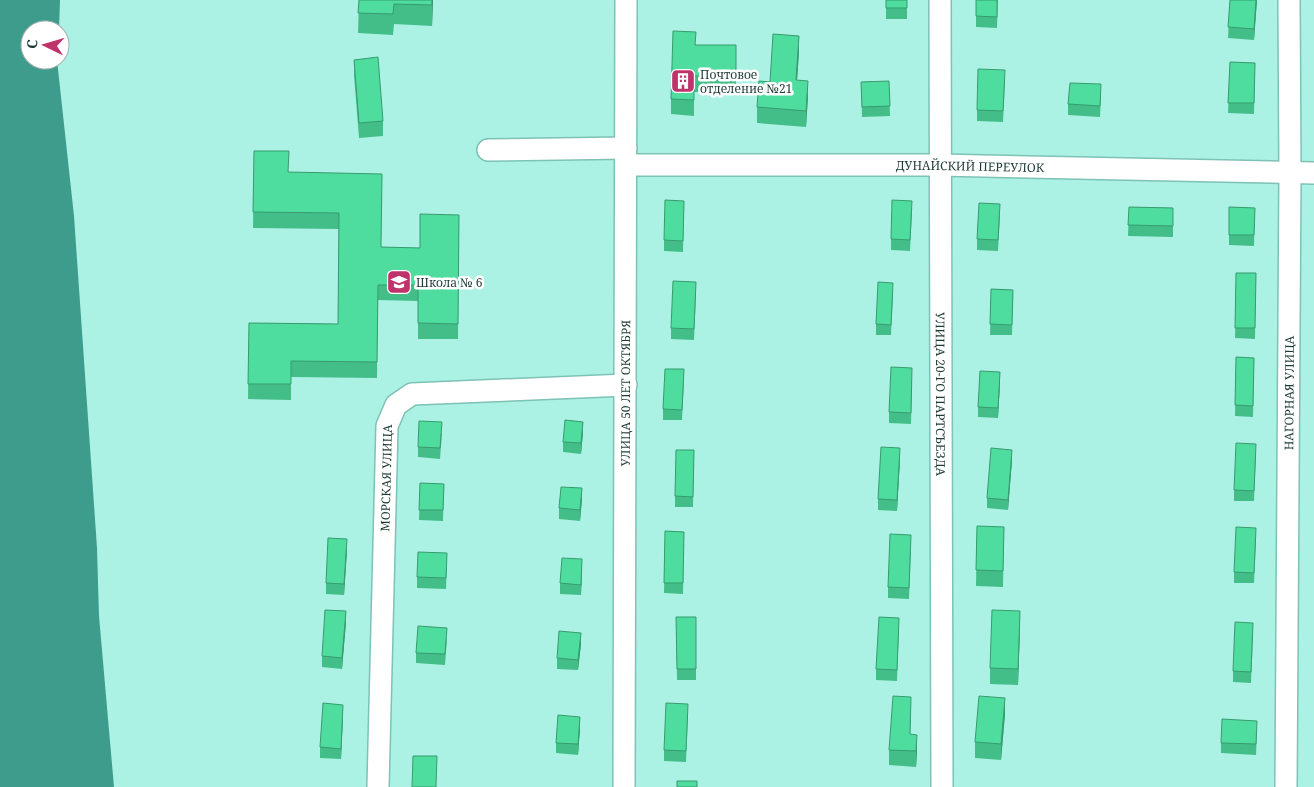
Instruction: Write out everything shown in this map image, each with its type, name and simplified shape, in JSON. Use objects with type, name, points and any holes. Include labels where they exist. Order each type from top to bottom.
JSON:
[{"type":"street","name":"УЛИЦА 50 ЛЕТ ОКТЯБРЯ","points":[[624,787],[626,0]]},
{"type":"street","name":"УЛИЦА 20-ГО ПАРТСЪЕЗДА","points":[[940,0],[942,787]]},
{"type":"street","name":"НАГОРНАЯ УЛИЦА","points":[[1286,787],[1290,173],[1289,0]]},
{"type":"street","name":"ДУНАЙСКИЙ ПЕРЕУЛОК","points":[[488,150],[626,157],[1314,173]]},
{"type":"street","name":"МОРСКАЯ УЛИЦА","points":[[378,787],[387,426],[396,405],[412,394],[626,385]]},
{"type":"shaded area","points":[[0,0],[60,0],[59,20],[20,20],[20,70],[58,70],[74,216],[97,548],[99,616],[114,787],[0,787]]},
{"type":"building","points":[[359,0],[432,0],[432,5],[394,4],[393,14],[358,13]]},
{"type":"building","points":[[886,0],[907,0],[907,8],[886,8]]},
{"type":"building","points":[[976,0],[997,0],[997,17],[976,16]]},
{"type":"building","points":[[1230,0],[1256,0],[1254,29],[1228,27]]},
{"type":"building","points":[[673,31],[696,32],[695,45],[736,45],[736,77],[694,76],[694,100],[671,99]]},
{"type":"building","points":[[773,34],[799,36],[796,80],[808,81],[806,111],[757,107],[759,81],[770,82]]},
{"type":"building","points":[[378,57],[383,121],[359,123],[354,60]]},
{"type":"building","points":[[1230,62],[1255,63],[1254,103],[1228,103]]},
{"type":"building","points":[[978,69],[1005,70],[1003,111],[977,110]]},
{"type":"building","points":[[889,81],[890,106],[862,107],[861,82]]},
{"type":"building","points":[[1070,83],[1101,84],[1100,106],[1068,104]]},
{"type":"building","name":"Школа № 6","points":[[254,151],[289,151],[288,172],[382,174],[381,247],[420,248],[420,214],[459,215],[458,324],[418,323],[418,285],[378,285],[377,362],[291,361],[291,384],[248,384],[249,323],[338,324],[339,213],[253,212]]},
{"type":"building","points":[[665,200],[684,201],[683,241],[664,240]]},
{"type":"building","points":[[892,200],[912,201],[910,240],[891,239]]},
{"type":"building","points":[[979,203],[1000,204],[998,240],[977,239]]},
{"type":"building","points":[[1129,207],[1173,208],[1173,226],[1128,225]]},
{"type":"building","points":[[1229,207],[1255,208],[1254,235],[1229,235]]},
{"type":"building","points":[[1236,273],[1256,273],[1255,328],[1235,328]]},
{"type":"building","points":[[673,281],[696,282],[694,329],[671,328]]},
{"type":"building","points":[[878,282],[893,283],[891,325],[876,324]]},
{"type":"building","points":[[991,289],[1013,290],[1012,325],[990,324]]},
{"type":"building","points":[[1236,357],[1254,358],[1253,406],[1235,405]]},
{"type":"building","points":[[891,367],[912,368],[911,413],[889,412]]},
{"type":"building","points":[[665,369],[684,369],[682,410],[663,409]]},
{"type":"building","points":[[980,371],[1000,372],[998,408],[978,407]]},
{"type":"building","points":[[565,420],[583,422],[581,443],[563,442]]},
{"type":"building","points":[[419,421],[442,422],[440,448],[418,447]]},
{"type":"building","points":[[1236,443],[1256,444],[1254,491],[1234,490]]},
{"type":"building","points":[[881,447],[900,448],[897,500],[878,499]]},
{"type":"building","points":[[991,448],[1012,450],[1008,500],[987,498]]},
{"type":"building","points":[[676,450],[694,450],[693,497],[675,496]]},
{"type":"building","points":[[420,483],[444,484],[443,510],[419,510]]},
{"type":"building","points":[[561,487],[582,488],[580,510],[559,508]]},
{"type":"building","points":[[977,526],[1004,527],[1003,571],[976,570]]},
{"type":"building","points":[[1236,527],[1256,528],[1254,573],[1234,572]]},
{"type":"building","points":[[665,531],[684,532],[683,583],[664,583]]},
{"type":"building","points":[[890,534],[911,535],[909,588],[888,587]]},
{"type":"building","points":[[328,538],[347,539],[344,584],[326,583]]},
{"type":"building","points":[[418,552],[447,553],[446,578],[417,577]]},
{"type":"building","points":[[562,558],[582,559],[581,585],[560,583]]},
{"type":"building","points":[[325,610],[346,611],[342,658],[322,656]]},
{"type":"building","points":[[992,610],[1020,611],[1018,669],[990,668]]},
{"type":"building","points":[[676,617],[696,617],[696,669],[677,669]]},
{"type":"building","points":[[879,617],[899,618],[897,670],[876,669]]},
{"type":"building","points":[[1235,622],[1253,623],[1251,672],[1233,671]]},
{"type":"building","points":[[418,626],[447,628],[445,654],[416,653]]},
{"type":"building","points":[[559,631],[581,633],[578,660],[557,658]]},
{"type":"building","points":[[893,696],[911,697],[910,734],[917,735],[916,751],[889,750]]},
{"type":"building","points":[[979,696],[1005,698],[1001,744],[975,742]]},
{"type":"building","points":[[323,703],[343,705],[341,749],[320,747]]},
{"type":"building","points":[[666,703],[688,704],[686,751],[664,750]]},
{"type":"building","points":[[558,715],[580,717],[578,744],[556,743]]},
{"type":"building","points":[[1222,719],[1257,721],[1256,744],[1221,743]]},
{"type":"building","points":[[413,756],[437,756],[436,787],[412,787]]},
{"type":"building","points":[[677,781],[697,781],[697,787],[677,787]]},
{"type":"place","name":"Почтовое отделение №21","points":[[683,81]]},
{"type":"place","name":"Школа № 6","points":[[399,282]]}]
